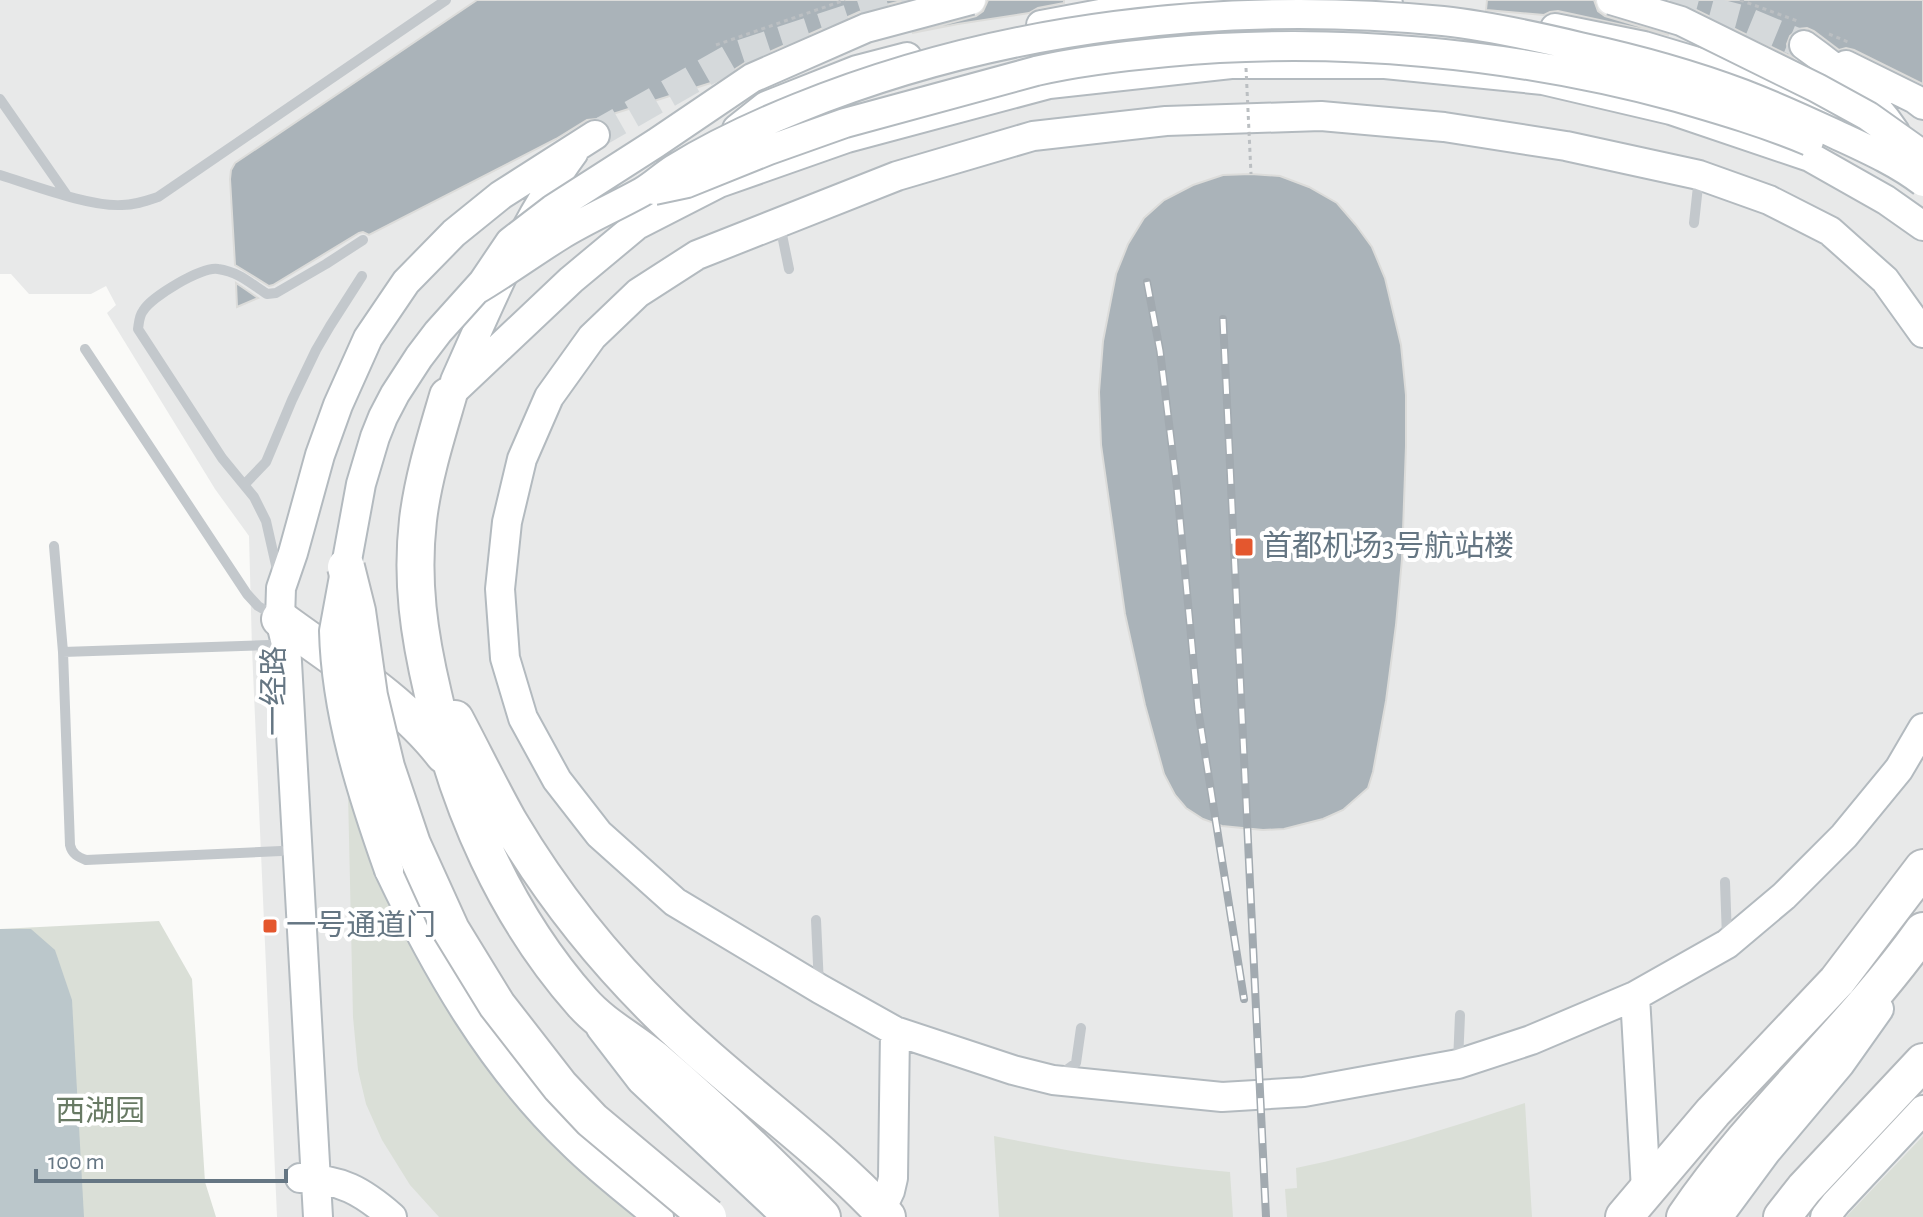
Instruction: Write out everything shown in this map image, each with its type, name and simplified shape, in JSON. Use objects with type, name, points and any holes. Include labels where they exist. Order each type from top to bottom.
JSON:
[{"type":"highway","points":[[448,396],[418,518],[415,590],[419,633],[439,720],[467,811],[482,846],[509,898],[541,948],[584,1004],[656,1060],[749,1144],[822,1217]]},
{"type":"highway","points":[[346,567],[357,611],[375,722],[390,781],[412,844],[451,930],[497,1005],[560,1086],[592,1120],[708,1217]]},
{"type":"highway","points":[[277,617],[403,711],[433,740],[454,772]]},
{"type":"highway","points":[[419,633],[453,716],[503,811],[573,916],[634,987],[680,1034],[884,1213]]},
{"type":"highway","points":[[1635,1204],[1713,1112],[1837,981],[1923,868]]},
{"type":"highway","points":[[1685,1217],[1748,1135],[1863,1006],[1923,931]]},
{"type":"highway","points":[[1782,1217],[1804,1189],[1923,1062]]},
{"type":"street","points":[[659,1217],[570,1142],[504,1065],[443,976],[389,870],[356,767],[342,704],[335,648],[337,611],[361,484],[375,437],[389,405],[424,351],[487,277],[507,245],[536,221],[752,78],[866,28],[971,0]]},
{"type":"street","points":[[448,396],[571,280],[637,225],[676,180],[766,106],[857,70],[1044,24],[1132,8],[1226,0]]},
{"type":"street","points":[[1338,0],[1506,18],[1644,46],[1724,70],[1806,103],[1888,153],[1923,203]]},
{"type":"street","points":[[1611,0],[1681,21],[1817,88],[1868,116],[1923,155]]},
{"type":"street","points":[[476,290],[560,236],[639,194],[679,166],[763,123],[856,86],[1011,43],[1106,25],[1198,15],[1268,12],[1387,16],[1470,24],[1572,45],[1656,65],[1786,111],[1875,153],[1923,182]]},
{"type":"street","points":[[1923,105],[1804,45],[1838,69],[1870,99],[1923,173]]},
{"type":"street","points":[[639,194],[687,183],[845,123],[1051,68],[1167,52],[1274,47],[1391,51],[1491,60],[1634,86],[1762,123],[1923,190]]},
{"type":"street","points":[[637,225],[719,183],[847,138],[1049,84],[1231,64],[1385,64],[1543,80],[1671,110],[1810,157],[1886,200],[1923,226]]},
{"type":"street","points":[[1923,333],[1885,280],[1830,231],[1769,200],[1699,175],[1566,146],[1444,127],[1321,116],[1166,121],[1033,136],[897,176],[697,255],[638,293],[592,337],[549,397],[522,459],[507,522],[500,589],[505,658],[523,718],[557,780],[599,834],[675,902],[895,1031],[1053,1080],[1222,1097],[1304,1092],[1458,1064],[1531,1040],[1635,996],[1727,944],[1784,896],[1844,836],[1899,769],[1923,728]]},
{"type":"street","points":[[277,617],[320,455],[368,338],[406,282],[454,233],[501,195],[595,135],[576,149],[532,218],[448,396]]},
{"type":"street","name":"一经路","points":[[277,617],[281,851],[308,1179],[318,1217]]},
{"type":"street","name":"一经路","points":[[277,617],[286,644],[308,1179],[301,1217]]},
{"type":"street","points":[[1718,1217],[1766,1152],[1840,1064],[1923,937]]},
{"type":"street","points":[[1635,996],[1635,1204]]},
{"type":"street","points":[[584,1004],[641,1080],[787,1217]]},
{"type":"street","points":[[884,1213],[893,1178],[895,1031]]},
{"type":"street","points":[[1825,1217],[1923,1110]]},
{"type":"street","points":[[308,1179],[354,1188],[392,1217]]},
{"type":"lane","points":[[0,175],[118,206],[138,204],[158,197],[446,0]]},
{"type":"lane","points":[[0,99],[66,194]]},
{"type":"lane","points":[[1694,223],[1699,175]]},
{"type":"lane","points":[[780,223],[789,269]]},
{"type":"lane","points":[[277,617],[266,521],[254,497],[222,458],[138,329],[142,312],[148,304],[181,281],[204,270],[243,276],[267,294],[276,293],[363,240]]},
{"type":"lane","points":[[244,485],[266,462],[316,350],[362,276]]},
{"type":"lane","points":[[85,349],[247,594],[258,606],[277,617]]},
{"type":"lane","points":[[54,546],[63,652],[71,851],[86,860],[281,851]]},
{"type":"lane","points":[[63,652],[277,617]]},
{"type":"lane","points":[[1725,882],[1727,944]]},
{"type":"lane","points":[[816,920],[820,989]]},
{"type":"lane","points":[[1458,1064],[1460,1015]]},
{"type":"lane","points":[[1053,1080],[1076,1063],[1081,1028]]},
{"type":"path","points":[[716,45],[845,0]]},
{"type":"path","points":[[1246,63],[1251,174]]},
{"type":"shaded area","points":[[0,0],[1923,0],[1923,1217],[277,1217],[249,536],[215,489],[107,313],[116,305],[106,286],[91,294],[29,294],[11,274],[0,274]]},
{"type":"shaded area","points":[[0,929],[31,929],[55,950],[72,1000],[84,1217],[0,1217]]},
{"type":"green space","points":[[348,793],[377,874],[443,1002],[476,1051],[641,1217],[439,1217],[410,1185],[382,1140],[366,1104],[358,1070],[353,1017]]},
{"type":"green space","name":"西湖园","points":[[159,921],[192,979],[205,1182],[216,1217],[0,1217],[0,929]]},
{"type":"green space","points":[[1525,1103],[1532,1217],[1287,1217],[1285,1189],[1297,1188],[1296,1168],[1383,1147]]},
{"type":"green space","points":[[994,1136],[1170,1166],[1230,1172],[1233,1217],[999,1217]]},
{"type":"green space","points":[[1923,1136],[1923,1217],[1846,1217]]},
{"type":"building","points":[[477,0],[905,0],[859,12],[745,63],[717,81],[587,120],[369,235],[359,233],[273,285],[269,286],[235,265],[230,179],[235,163]]},
{"type":"building","points":[[988,0],[1064,0],[1064,3],[1029,13],[912,33],[976,16],[983,11]]},
{"type":"building","points":[[1487,0],[1594,0],[1598,11],[1605,16],[1669,35],[1558,11],[1544,15],[1486,10]]},
{"type":"building","points":[[1670,0],[1923,0],[1923,84],[1854,50],[1839,50],[1807,28],[1798,29],[1790,36],[1787,44],[1792,57]]},
{"type":"building","points":[[1223,175],[1280,176],[1309,187],[1337,203],[1372,247],[1385,278],[1401,345],[1406,395],[1402,559],[1396,625],[1386,701],[1368,788],[1343,810],[1323,819],[1284,829],[1263,830],[1222,826],[1203,819],[1186,808],[1164,774],[1125,614],[1101,445],[1099,392],[1103,341],[1116,274],[1128,244],[1144,218],[1164,200],[1193,185]]},
{"type":"building","points":[[236,283],[245,289],[258,298],[237,307]]},
{"type":"tunnel","points":[[595,135],[734,56],[913,0]]},
{"type":"tunnel","points":[[1670,0],[1741,19],[1804,45]]},
{"type":"railway","points":[[1147,282],[1160,351],[1177,488],[1198,709],[1244,999]]},
{"type":"railway","points":[[1223,319],[1266,1217]]},
{"type":"place","name":"首都机场3号航站楼","points":[[1244,547]]},
{"type":"place","name":"一号通道门","points":[[270,926]]}]
